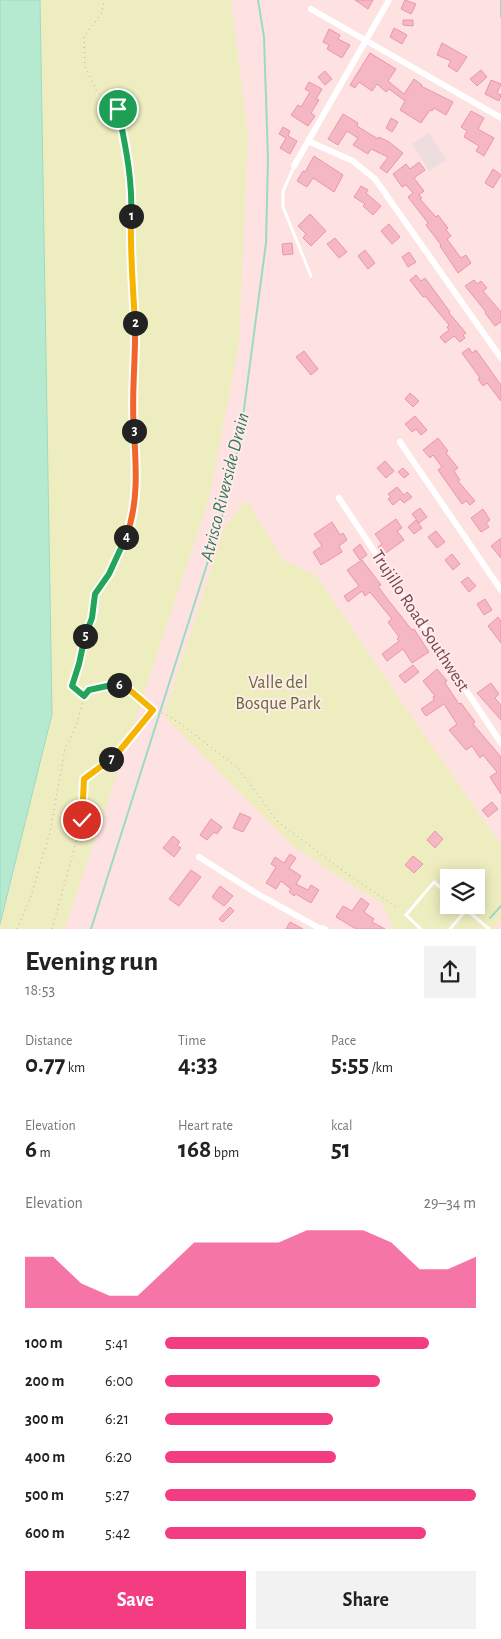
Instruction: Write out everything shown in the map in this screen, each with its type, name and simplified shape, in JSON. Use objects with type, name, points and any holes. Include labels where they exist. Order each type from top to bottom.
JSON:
[{"type":"street","points":[[294,166],[389,0]]},
{"type":"street","points":[[311,10],[501,118]]},
{"type":"street","points":[[308,141],[354,161],[375,179],[501,358]]},
{"type":"street","points":[[400,442],[501,590]]},
{"type":"street","name":"Trujillo Road Southwest","points":[[339,498],[501,743]]},
{"type":"street","points":[[199,857],[256,893],[321,929]]},
{"type":"lane","points":[[294,166],[283,190],[283,207],[312,276]]},
{"type":"lane","points":[[421,929],[406,916],[434,882],[440,887]]},
{"type":"lane","points":[[450,929],[463,914]]},
{"type":"lane","points":[[471,914],[489,929]]},
{"type":"path","points":[[84,696],[72,686],[92,618],[95,594],[109,574],[121,551],[129,528],[137,463],[132,405],[136,356],[134,289],[130,258],[132,199],[118,109],[97,92],[86,66],[84,36],[102,13],[104,0]]},
{"type":"path","points":[[17,929],[30,899],[50,832],[65,749],[76,724],[84,696],[89,690],[116,684],[132,692],[153,710],[167,715],[178,722],[238,768],[278,822],[339,868],[396,907]]},
{"type":"path","points":[[52,929],[82,820],[84,779],[116,755],[153,710]]},
{"type":"shaded area","points":[[0,0],[40,0],[52,714],[0,924]]},
{"type":"shaded area","points":[[429,133],[446,160],[429,171],[412,144]]},
{"type":"green space","points":[[40,0],[231,0],[248,135],[239,343],[209,500],[65,929],[0,929],[52,714]]},
{"type":"green space","name":"Valle del Bosque Park","points":[[246,500],[284,561],[316,575],[501,845],[501,920],[493,929],[392,929],[390,918],[380,902],[293,846],[164,716],[224,528]]},
{"type":"building","points":[[355,0],[373,0],[368,9]]},
{"type":"building","points":[[405,0],[416,4],[411,14],[401,9]]},
{"type":"building","points":[[403,20],[413,20],[413,26],[403,25]]},
{"type":"building","points":[[394,28],[407,35],[402,44],[390,37]]},
{"type":"building","points":[[329,29],[340,35],[338,39],[350,45],[342,58],[327,49],[329,45],[323,42]]},
{"type":"building","points":[[442,43],[467,57],[457,72],[448,66],[451,61],[437,55]]},
{"type":"building","points":[[370,53],[396,69],[388,81],[404,94],[414,79],[421,86],[453,102],[446,115],[434,108],[432,111],[430,110],[421,123],[400,110],[405,101],[389,89],[386,92],[377,84],[372,91],[359,82],[355,88],[350,85]]},
{"type":"building","points":[[481,70],[487,77],[477,86],[470,79]]},
{"type":"building","points":[[325,71],[332,79],[325,85],[318,77]]},
{"type":"building","points":[[491,80],[501,84],[497,93],[501,95],[499,101],[485,94]]},
{"type":"building","points":[[309,82],[322,89],[316,99],[319,100],[311,113],[315,116],[308,126],[291,115],[298,105],[301,107],[310,92],[305,89]]},
{"type":"building","points":[[471,111],[484,118],[478,129],[494,138],[484,156],[476,151],[479,146],[464,137],[467,131],[461,127]]},
{"type":"building","points":[[343,114],[358,123],[357,126],[378,139],[379,137],[389,142],[403,153],[387,173],[380,168],[388,157],[371,149],[368,154],[353,145],[358,138],[347,131],[338,145],[328,139]]},
{"type":"building","points":[[391,118],[398,122],[392,132],[386,128]]},
{"type":"building","points":[[283,127],[290,131],[288,136],[297,141],[290,154],[280,148],[286,138],[279,134]]},
{"type":"building","points":[[314,156],[343,175],[334,192],[313,178],[307,187],[297,181],[303,171],[305,172]]},
{"type":"building","points":[[419,162],[425,170],[414,178],[424,191],[419,195],[422,198],[420,199],[436,217],[438,215],[448,228],[446,230],[451,236],[447,239],[461,258],[466,255],[471,263],[458,273],[426,225],[428,223],[408,197],[413,193],[406,185],[402,187],[393,174],[406,164],[410,169]]},
{"type":"building","points":[[493,169],[501,175],[493,188],[485,183]]},
{"type":"building","points":[[361,186],[368,190],[366,193],[381,206],[373,215],[363,206],[365,204],[354,197]]},
{"type":"building","points":[[310,214],[326,231],[311,246],[303,238],[306,234],[298,226]]},
{"type":"building","points":[[389,224],[400,237],[392,244],[381,231]]},
{"type":"building","points":[[335,238],[347,252],[339,258],[327,244]]},
{"type":"building","points":[[292,243],[293,254],[283,255],[282,244]]},
{"type":"building","points":[[365,250],[375,263],[368,269],[358,256]]},
{"type":"building","points":[[409,252],[416,262],[408,267],[402,257]]},
{"type":"building","points":[[416,275],[421,281],[425,278],[449,313],[466,333],[463,335],[465,338],[460,342],[454,336],[445,343],[440,337],[449,330],[447,327],[449,325],[410,280]]},
{"type":"building","points":[[474,280],[477,284],[481,281],[487,288],[483,291],[501,312],[501,322],[495,326],[465,286]]},
{"type":"building","points":[[469,348],[472,353],[476,350],[501,385],[501,401],[487,383],[483,386],[478,379],[480,378],[462,353]]},
{"type":"building","points":[[304,351],[318,369],[311,375],[296,357]]},
{"type":"building","points":[[410,393],[419,401],[413,407],[405,399]]},
{"type":"building","points":[[415,416],[427,430],[421,435],[416,429],[412,432],[405,424]]},
{"type":"building","points":[[438,438],[448,451],[446,453],[458,468],[454,471],[460,480],[458,481],[475,501],[470,505],[466,501],[462,504],[438,470],[442,467],[433,455],[430,458],[423,450]]},
{"type":"building","points":[[385,461],[394,471],[386,478],[377,468]]},
{"type":"building","points":[[403,468],[409,474],[404,478],[398,472]]},
{"type":"building","points":[[397,487],[404,495],[407,492],[412,497],[404,503],[400,499],[393,505],[388,499],[391,497],[388,494]]},
{"type":"building","points":[[420,508],[427,517],[419,523],[412,514]]},
{"type":"building","points":[[483,509],[490,520],[486,523],[489,527],[481,532],[471,518]]},
{"type":"building","points":[[396,519],[402,528],[397,531],[404,540],[383,555],[378,547],[382,544],[375,534]]},
{"type":"building","points":[[416,520],[422,528],[414,534],[408,527]]},
{"type":"building","points":[[332,522],[340,535],[343,533],[347,540],[339,546],[342,552],[321,565],[313,552],[322,546],[314,534]]},
{"type":"building","points":[[436,531],[445,542],[437,548],[428,537]]},
{"type":"building","points":[[501,538],[501,558],[491,546]]},
{"type":"building","points":[[360,544],[367,555],[360,560],[353,550]]},
{"type":"building","points":[[452,554],[460,564],[453,570],[445,560]]},
{"type":"building","points":[[362,560],[381,585],[378,586],[385,596],[412,630],[414,629],[429,652],[412,663],[403,649],[387,661],[382,654],[399,641],[397,639],[399,637],[388,622],[392,619],[370,592],[365,596],[362,591],[348,602],[344,596],[359,586],[347,570]]},
{"type":"building","points":[[468,577],[476,586],[469,592],[461,582]]},
{"type":"building","points":[[485,599],[492,610],[484,615],[477,604]]},
{"type":"building","points":[[498,617],[501,621],[501,643],[488,626]]},
{"type":"building","points":[[413,665],[419,672],[405,683],[399,676]]},
{"type":"building","points":[[437,669],[447,681],[445,683],[459,704],[461,703],[475,722],[473,724],[501,757],[501,794],[490,777],[497,772],[483,755],[480,758],[472,746],[466,750],[449,730],[457,724],[444,704],[426,716],[421,709],[434,700],[433,697],[435,696],[423,681]]},
{"type":"building","points":[[491,683],[499,694],[495,698],[501,705],[501,720],[477,693]]},
{"type":"building","points":[[492,802],[498,809],[488,817],[482,810]]},
{"type":"building","points":[[240,813],[251,818],[243,832],[233,828]]},
{"type":"building","points":[[211,819],[222,827],[217,834],[214,832],[207,840],[200,835]]},
{"type":"building","points":[[435,831],[443,839],[435,848],[427,840]]},
{"type":"building","points":[[173,836],[180,842],[177,845],[181,848],[174,857],[163,848]]},
{"type":"building","points":[[290,854],[296,858],[289,868],[301,876],[296,884],[308,890],[311,885],[319,890],[311,903],[296,894],[294,896],[289,892],[291,889],[281,881],[276,889],[266,883],[276,867],[271,864],[275,857],[284,863]]},
{"type":"building","points":[[413,856],[423,864],[414,873],[405,865]]},
{"type":"building","points":[[191,870],[201,877],[179,906],[169,899]]},
{"type":"building","points":[[220,886],[233,896],[224,906],[212,897]]},
{"type":"building","points":[[361,898],[369,904],[364,912],[374,919],[372,922],[385,929],[356,929],[336,917],[343,906],[352,911]]},
{"type":"building","points":[[230,907],[234,911],[223,922],[219,919]]},
{"type":"building","points":[[290,922],[303,929],[286,929]]},
{"type":"waterway","name":"Atrisco Riverside Drain","points":[[91,929],[222,517],[240,439],[266,243],[268,159],[264,37],[258,0]]},
{"type":"waterway","points":[[501,0],[501,17]]},
{"type":"waterway","points":[[490,918],[501,906]]},
{"type":"route","points":[[82,820],[84,779],[116,755],[153,710],[132,692],[116,684],[89,690],[84,696],[72,686],[92,618],[95,594],[109,574],[121,551],[129,528],[136,485],[137,463],[132,405],[136,356],[134,289],[130,258],[132,199],[118,109]]}]
